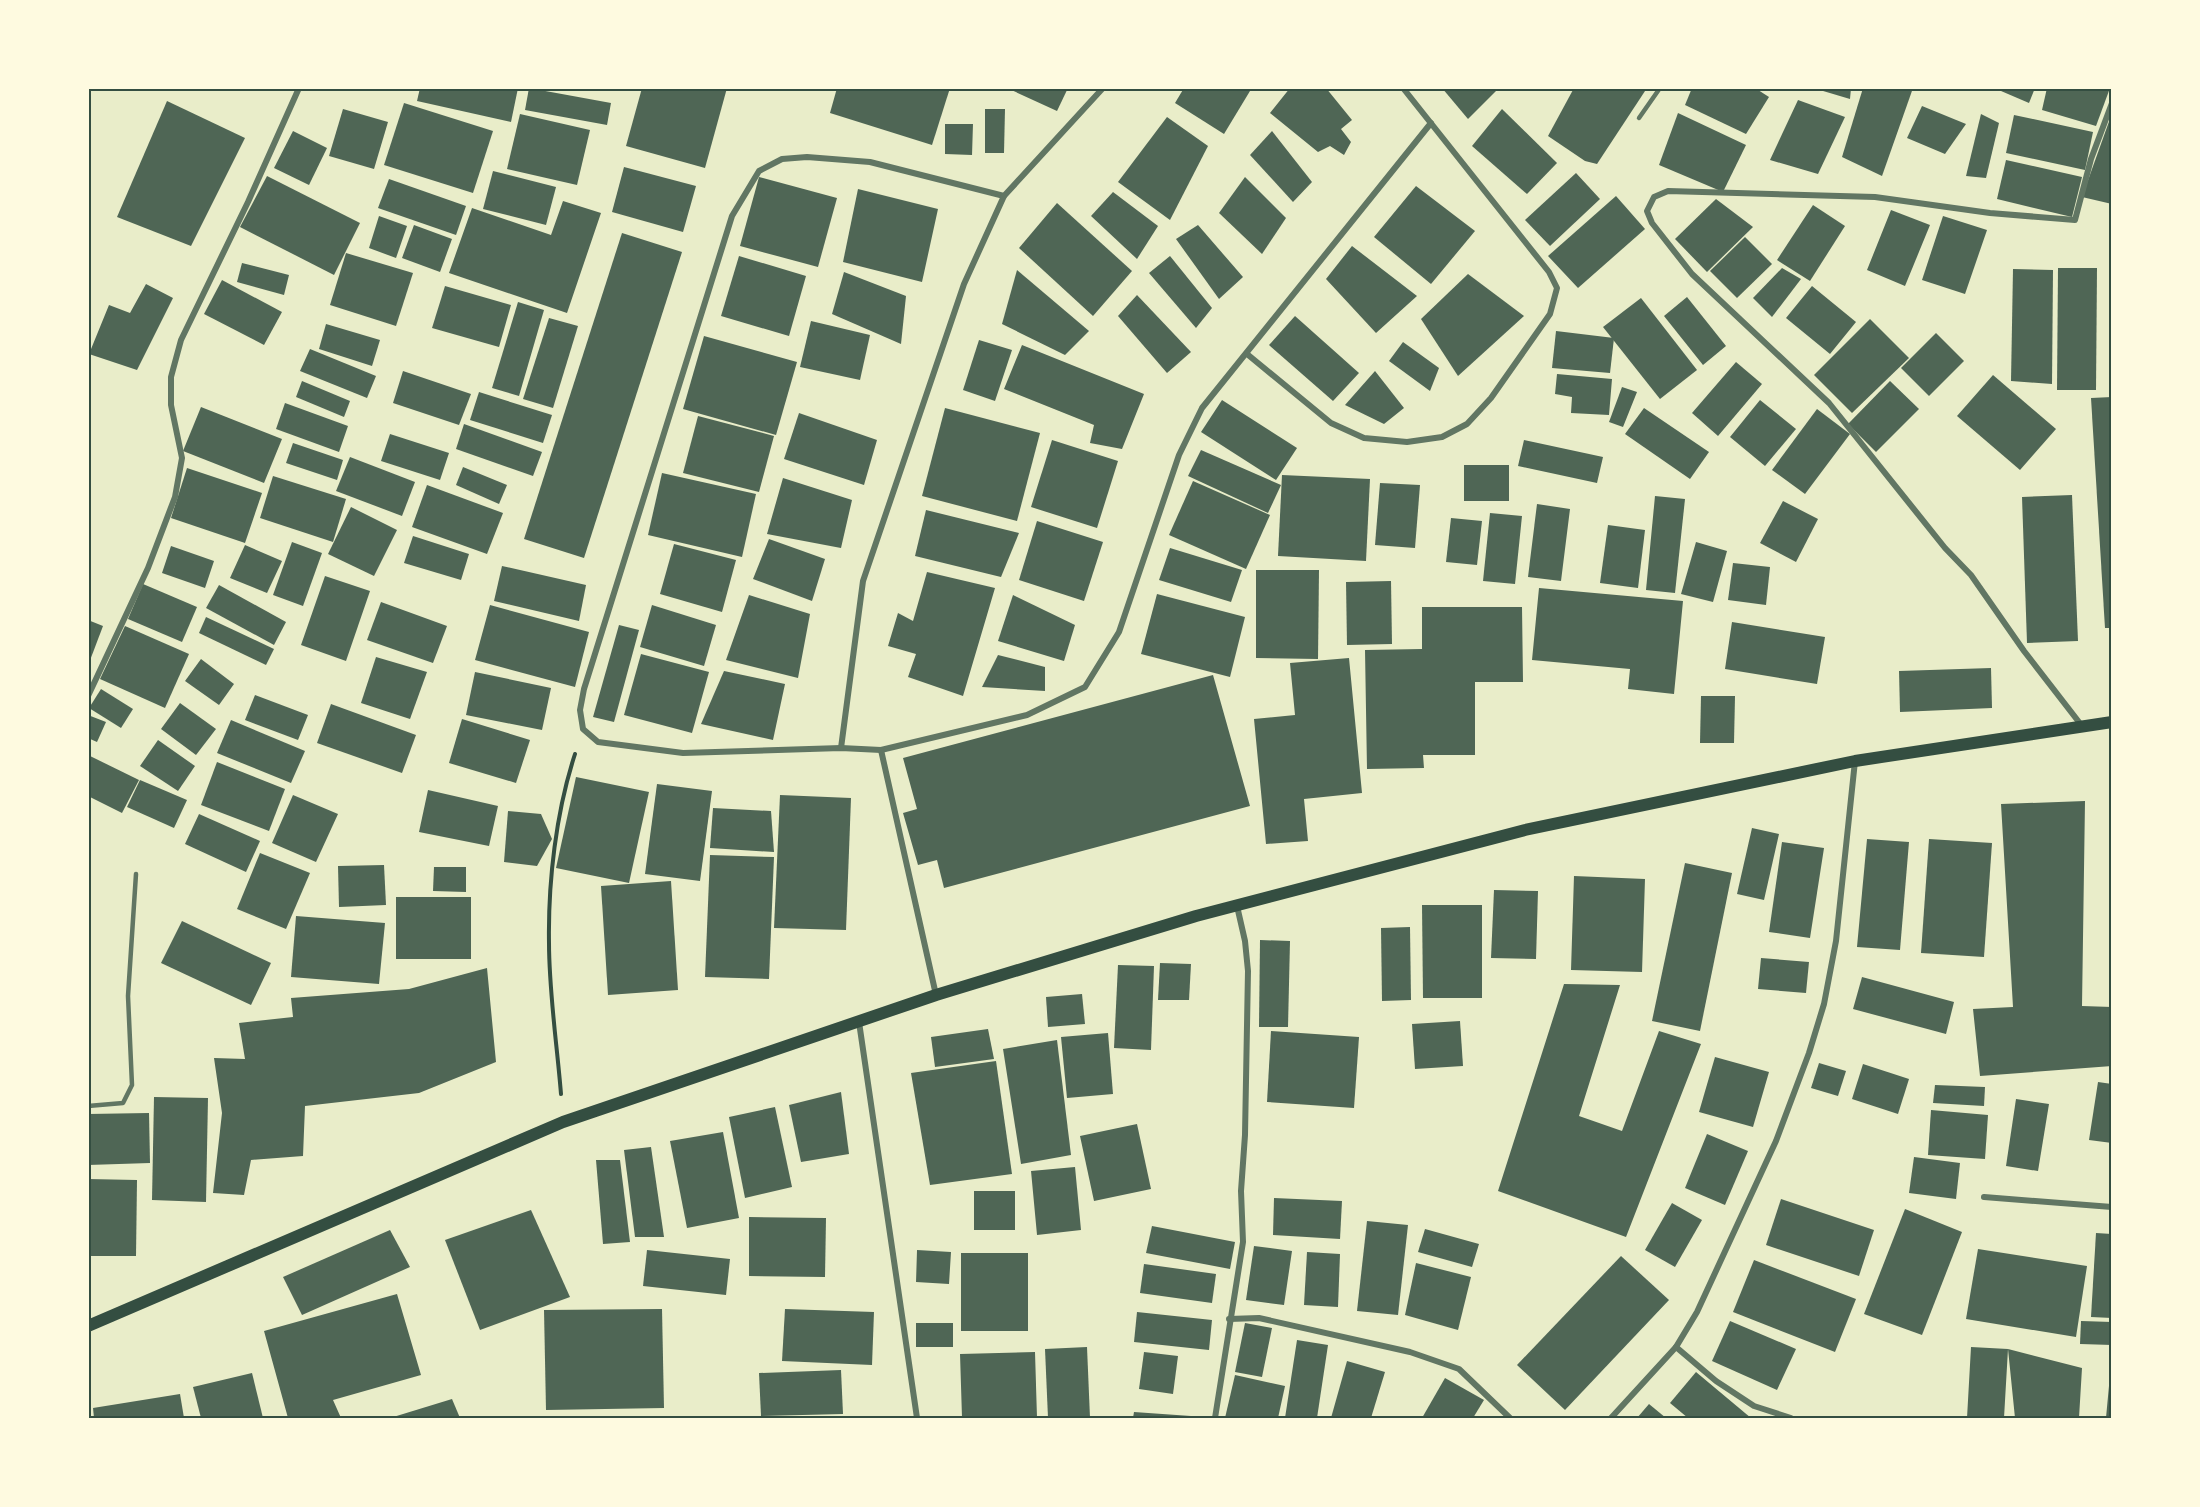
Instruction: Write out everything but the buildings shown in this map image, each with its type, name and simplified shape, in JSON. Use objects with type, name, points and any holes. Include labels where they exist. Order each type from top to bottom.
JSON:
[{"type":"main road","points":[[88,1326],[563,1122],[936,995],[1236,905],[1525,830],[1855,761],[2112,722]]},
{"type":"street","points":[[88,696],[148,568],[175,497],[182,458],[171,405],[171,377],[181,340],[249,202],[299,88]]},
{"type":"street","points":[[841,748],[862,581],[964,284],[1005,196],[1103,88]]},
{"type":"street","points":[[1247,354],[1330,423],[1364,438],[1407,442],[1442,437],[1467,424],[1491,398],[1550,314],[1557,288],[1541,259],[1403,88]]},
{"type":"street","points":[[2082,726],[2024,651],[1971,575],[1945,548],[1829,403],[1692,274],[1652,223],[1647,211],[1654,197],[1668,191],[1875,197],[1990,213],[2074,220],[2091,159],[2112,103]]},
{"type":"street","points":[[1005,196],[870,162],[807,157],[782,159],[759,171],[732,216],[584,689],[580,710],[583,729],[598,742],[683,753],[841,748],[881,750],[1027,715],[1085,687],[1119,632],[1179,454],[1202,408],[1431,123]]},
{"type":"street","points":[[881,750],[936,995]]},
{"type":"street","points":[[1611,1419],[1676,1347],[1697,1312],[1776,1141],[1824,1004],[1836,941],[1855,761]]},
{"type":"street","points":[[1215,1419],[1243,1242],[1241,1191],[1248,971],[1245,941],[1236,905]]},
{"type":"street","points":[[859,1022],[916,1419]]},
{"type":"street","points":[[1984,1197],[2112,1207]]},
{"type":"street","points":[[1229,1319],[1259,1318],[1410,1352],[1459,1369],[1510,1419]]},
{"type":"street","points":[[1676,1347],[1716,1381],[1754,1406],[1791,1419]]},
{"type":"lane","points":[[1639,118],[1660,88]]},
{"type":"lane","points":[[88,1106],[123,1103],[132,1084],[128,996],[136,874]]},
{"type":"path","points":[[563,1122],[549,943],[556,838],[562,791],[583,729]]}]
